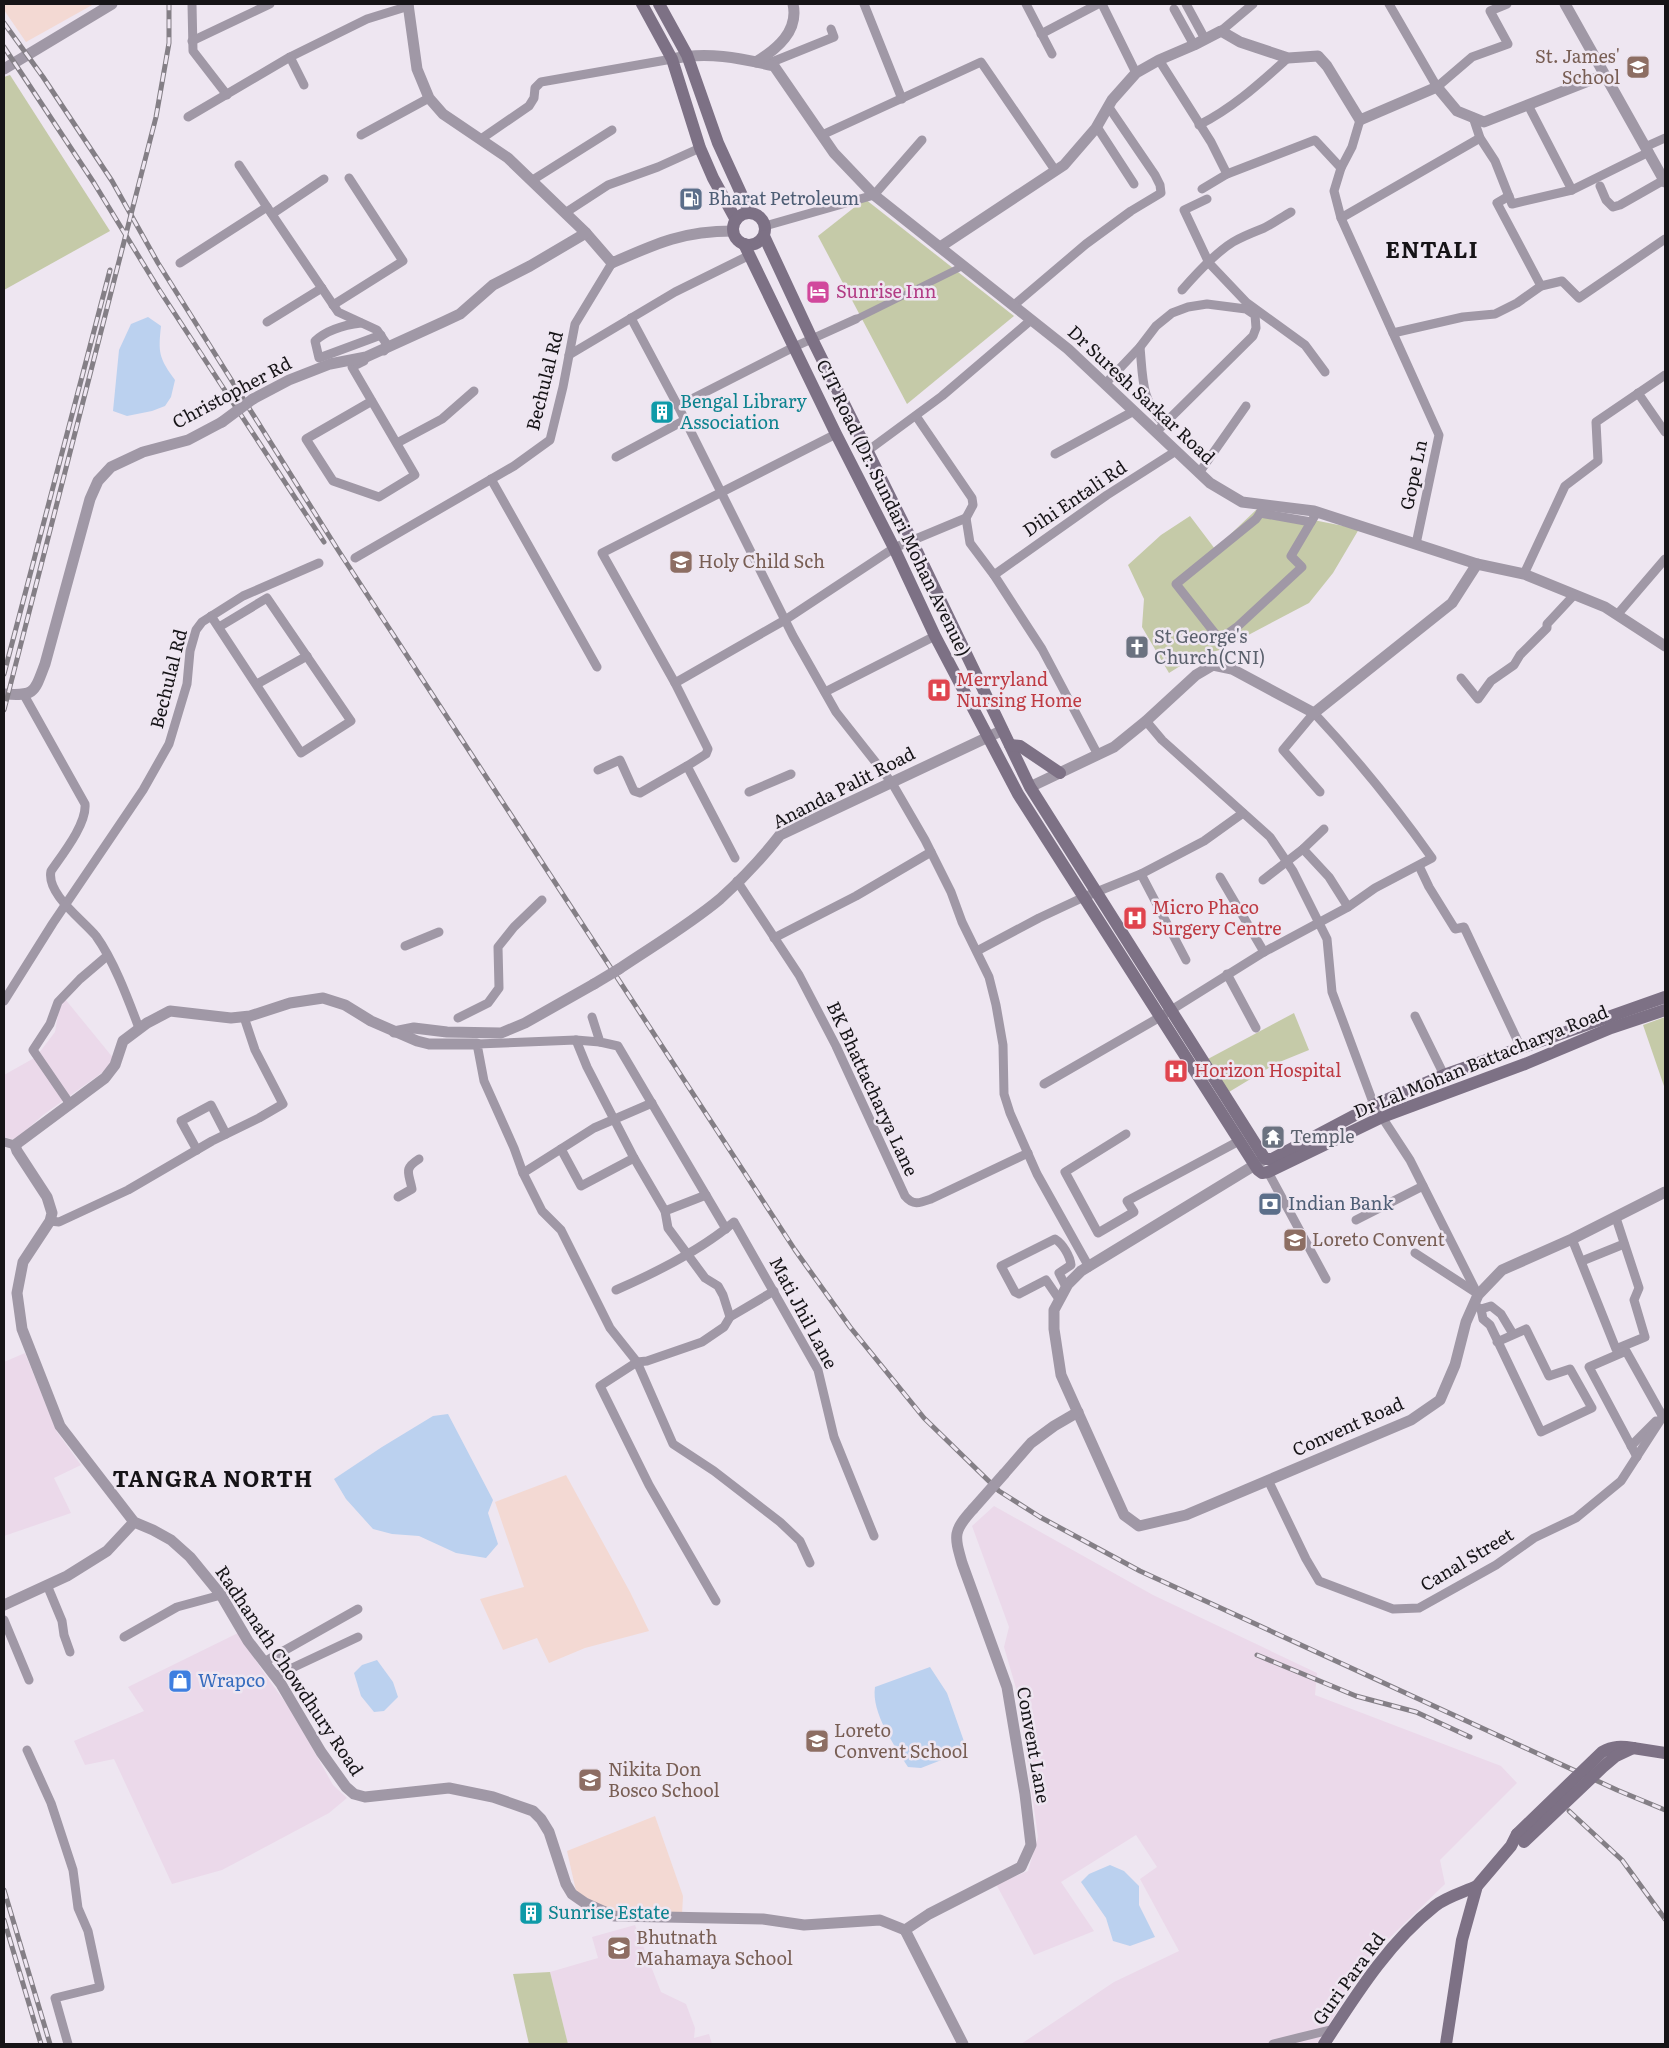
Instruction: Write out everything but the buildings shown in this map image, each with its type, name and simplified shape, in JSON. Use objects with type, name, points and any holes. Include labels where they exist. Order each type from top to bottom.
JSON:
[{"type":"main road","points":[[642,4],[672,59],[700,148],[735,226],[739,241],[747,249],[756,243],[764,231],[760,217],[750,213],[740,216],[735,226]]},
{"type":"main road","points":[[659,4],[687,55],[718,143],[750,213]]},
{"type":"main road","name":"CIT Road (Dr. Sundari Mohan Avenue)","points":[[764,231],[812,339],[866,452],[912,541],[1030,787],[1096,892],[1240,1141],[1260,1162]]},
{"type":"main road","name":"CIT Road (Dr. Sundari Mohan Avenue)","points":[[747,249],[836,434],[894,548],[935,636],[990,737],[1018,794],[1084,896],[1166,1013],[1260,1162]]},
{"type":"main road","points":[[1010,745],[1020,746],[1060,773]]},
{"type":"main road","name":"Dr Lal Mohan Battacharya Road","points":[[1260,1162],[1272,1159],[1374,1105],[1444,1075],[1665,996]]},
{"type":"main road","name":"Dr Lal Mohan Battacharya Road","points":[[1268,1172],[1382,1117],[1525,1064],[1611,1028],[1665,1010]]},
{"type":"main road","points":[[1260,1162],[1262,1173],[1268,1172]]},
{"type":"main road","points":[[1446,2044],[1462,1940],[1477,1886],[1511,1846],[1519,1846],[1521,1838],[1616,1756],[1633,1748],[1665,1753]]},
{"type":"main road","name":"Guri Para Rd","points":[[1324,2044],[1389,1949],[1436,1905],[1477,1886]]},
{"type":"street","points":[[4,69],[112,4]]},
{"type":"street","points":[[192,4],[193,49],[197,57],[227,95]]},
{"type":"street","points":[[192,41],[270,4]]},
{"type":"street","points":[[756,62],[772,52],[789,35],[795,12],[793,4]]},
{"type":"street","points":[[864,4],[902,99]]},
{"type":"street","points":[[1026,4],[1052,54]]},
{"type":"street","points":[[1041,34],[1100,4],[1136,73]]},
{"type":"street","points":[[1186,4],[1205,40]]},
{"type":"street","points":[[940,247],[1064,165],[1097,127],[1108,106],[1136,73],[1159,60],[1205,40],[1221,30],[1253,4]]},
{"type":"street","points":[[1389,4],[1436,87],[1457,111],[1484,122],[1604,75]]},
{"type":"street","points":[[1221,30],[1240,42],[1288,58],[1318,56],[1328,66],[1360,120],[1436,87],[1472,57],[1508,44],[1490,11],[1507,4]]},
{"type":"street","points":[[1566,4],[1665,181],[1613,207],[1606,200],[1600,186]]},
{"type":"street","points":[[188,117],[290,58],[368,19],[409,5],[417,69],[429,98],[443,114],[508,158],[586,233],[612,263],[656,243],[689,233],[735,226]]},
{"type":"street","points":[[1174,10],[1194,45]]},
{"type":"street","points":[[774,67],[772,62],[834,37],[831,29]]},
{"type":"street","points":[[481,139],[529,106],[534,98],[535,88],[541,82],[687,55],[714,55],[774,67]]},
{"type":"street","points":[[290,58],[304,85]]},
{"type":"street","points":[[1199,125],[1248,94],[1288,58]]},
{"type":"street","points":[[1159,60],[1211,142],[1227,174]]},
{"type":"street","points":[[822,136],[982,62],[1055,170]]},
{"type":"street","name":"Dr Suresh Sarkar Road","points":[[774,67],[834,153],[874,195],[1068,349],[1134,411],[1160,428],[1176,451],[1210,483],[1242,502],[1263,509],[1314,517],[1416,544],[1477,564],[1524,574],[1605,607],[1665,646]]},
{"type":"street","points":[[361,135],[429,98]]},
{"type":"street","points":[[1528,105],[1572,190]]},
{"type":"street","points":[[1013,306],[1086,244],[1131,211],[1160,193],[1160,184],[1155,175],[1108,106]]},
{"type":"street","points":[[1473,118],[1480,138],[1495,161],[1512,204],[1572,190],[1665,138]]},
{"type":"street","name":"Gope Ln","points":[[1360,120],[1352,147],[1341,168],[1334,191],[1341,218],[1440,434],[1416,544]]},
{"type":"street","points":[[1097,127],[1134,184]]},
{"type":"street","points":[[531,181],[612,130]]},
{"type":"street","points":[[1341,218],[1480,138]]},
{"type":"street","points":[[764,231],[874,195],[922,140]]},
{"type":"street","points":[[1202,189],[1227,174],[1315,140],[1341,168]]},
{"type":"street","points":[[565,213],[608,185],[658,167],[700,148]]},
{"type":"street","points":[[239,164],[338,312],[377,330],[388,346],[375,357],[353,366],[415,474],[379,497],[332,481],[306,439],[372,401]]},
{"type":"street","points":[[333,305],[403,260],[349,178]]},
{"type":"street","points":[[180,263],[324,179]]},
{"type":"street","points":[[1509,196],[1497,204],[1541,286]]},
{"type":"street","points":[[1207,199],[1184,210],[1209,263],[1247,303],[1306,345],[1325,372]]},
{"type":"street","points":[[1182,290],[1209,263],[1234,242],[1251,232],[1264,228],[1291,212]]},
{"type":"street","name":"Christopher Rd","points":[[24,695],[34,689],[45,664],[90,499],[98,480],[111,467],[143,452],[188,440],[222,422],[252,399],[289,380],[330,364],[366,357],[460,314],[493,285],[586,233]]},
{"type":"street","points":[[1393,333],[1463,317],[1495,314],[1517,303],[1541,286],[1562,281],[1579,298],[1665,239]]},
{"type":"street","points":[[569,355],[747,249]]},
{"type":"street","name":"Bechulal Rd","points":[[355,558],[514,466],[550,440],[575,324],[612,263]]},
{"type":"street","points":[[678,406],[794,347],[856,319],[963,266]]},
{"type":"street","points":[[267,322],[322,288]]},
{"type":"street","points":[[1105,384],[1140,347],[1156,326],[1172,313],[1188,307],[1207,304],[1246,309],[1255,315],[1256,328],[1253,336],[1160,428],[1146,397],[1140,347]]},
{"type":"street","points":[[631,318],[678,406],[784,620],[836,712],[892,783],[952,892],[962,922],[989,976],[1003,1045],[1004,1094],[1016,1130],[1089,1267]]},
{"type":"street","points":[[866,452],[942,396],[1031,320]]},
{"type":"street","points":[[361,323],[341,325],[318,338],[315,341],[319,358],[381,335]]},
{"type":"street","points":[[1524,574],[1565,486],[1598,462],[1596,422],[1665,375]]},
{"type":"street","points":[[397,443],[442,419],[474,392]]},
{"type":"street","points":[[1638,393],[1665,432]]},
{"type":"street","points":[[1199,473],[1246,406]]},
{"type":"street","points":[[1055,454],[1134,411]]},
{"type":"street","points":[[916,416],[972,498],[973,505],[966,518],[970,543],[994,575],[1042,649],[1098,755]]},
{"type":"street","points":[[616,457],[685,420]]},
{"type":"street","points":[[598,770],[620,760],[634,791],[640,792],[706,754],[708,749],[675,683],[602,553],[836,434]]},
{"type":"street","name":"Dihi Entali Rd","points":[[994,575],[1087,509],[1176,451]]},
{"type":"street","points":[[491,479],[597,667]]},
{"type":"street","points":[[1263,509],[1256,519],[1176,584],[1217,636],[1226,635],[1237,627],[1302,567],[1291,556],[1314,517]]},
{"type":"street","points":[[675,683],[784,620],[894,548],[966,518]]},
{"type":"street","points":[[1617,615],[1665,558]]},
{"type":"street","name":"Bechulal Rd","points":[[4,1001],[143,790],[169,744],[187,684],[190,651],[196,630],[202,622],[243,596],[319,563]]},
{"type":"street","points":[[1320,792],[1283,750],[1314,713],[1452,603],[1477,564]]},
{"type":"street","points":[[1461,678],[1478,699],[1491,681],[1514,665],[1520,655],[1548,628],[1547,624],[1574,595]]},
{"type":"street","points":[[211,616],[301,753],[351,721],[267,598],[219,627]]},
{"type":"street","points":[[825,692],[935,636]]},
{"type":"street","points":[[257,684],[307,656]]},
{"type":"street","points":[[1030,787],[1114,747],[1146,721],[1196,675],[1213,665],[1232,669],[1314,713],[1353,755],[1393,804],[1432,858],[1375,888],[1319,923],[1264,952],[1166,1013],[1044,1084]]},
{"type":"street","points":[[4,694],[24,695],[84,804],[85,810],[72,841],[51,871],[52,886],[66,905],[96,937],[120,980],[139,1028]]},
{"type":"street","points":[[1146,721],[1162,740],[1270,837],[1287,861],[1327,939],[1332,992],[1374,1105],[1410,1160],[1478,1303],[1482,1319],[1490,1325],[1497,1342],[1541,1432],[1592,1408],[1570,1369],[1549,1376],[1526,1329],[1497,1342]]},
{"type":"street","name":"Ananda Palit Road","points":[[393,1032],[414,1028],[447,1032],[501,1033],[525,1023],[619,969],[692,920],[720,898],[764,855],[780,835],[1003,730]]},
{"type":"street","points":[[687,766],[735,858]]},
{"type":"street","points":[[749,792],[791,774]]},
{"type":"street","points":[[977,951],[1084,896],[1141,874],[1204,841],[1243,813]]},
{"type":"street","points":[[1263,880],[1303,849],[1324,829]]},
{"type":"street","points":[[1303,849],[1329,877],[1348,906]]},
{"type":"street","points":[[774,938],[856,896],[931,852]]},
{"type":"street","points":[[1420,866],[1455,929],[1464,927],[1521,1048]]},
{"type":"street","points":[[1141,874],[1186,960]]},
{"type":"street","points":[[1220,877],[1264,952]]},
{"type":"street","name":"BK Bhattacharya Lane","points":[[737,881],[799,975],[836,1046],[905,1196],[910,1202],[918,1204],[932,1199],[1028,1153]]},
{"type":"street","points":[[458,1018],[488,1003],[499,988],[498,947],[514,926],[542,900]]},
{"type":"street","points":[[406,946],[439,932]]},
{"type":"street","points":[[70,1104],[33,1050],[50,1024],[58,1002],[80,978],[107,956]]},
{"type":"street","points":[[1227,974],[1256,1028]]},
{"type":"street","points":[[4,1605],[67,1576],[107,1551],[134,1522],[60,1426],[22,1330],[17,1293],[23,1262],[50,1221],[52,1213],[49,1202],[10,1143],[70,1104],[111,1072],[123,1041],[139,1028],[159,1016],[170,1011],[215,1017],[244,1017],[290,1003],[323,998],[345,1005],[393,1032],[429,1044],[576,1040],[618,1046],[726,1229],[651,1275],[616,1290]]},
{"type":"street","points":[[592,1016],[600,1042]]},
{"type":"street","points":[[1416,1016],[1444,1075]]},
{"type":"street","points":[[50,1221],[59,1222],[128,1190],[282,1104],[255,1050],[244,1017]]},
{"type":"street","points":[[576,1040],[587,1067],[614,1120],[665,1211],[668,1228],[705,1278],[718,1286],[730,1317]]},
{"type":"street","points":[[478,1044],[484,1081],[523,1173],[542,1211],[561,1230],[610,1328],[637,1362],[673,1444],[714,1471],[780,1522],[800,1541],[810,1563]]},
{"type":"street","points":[[523,1173],[594,1128],[652,1103]]},
{"type":"street","points":[[197,1150],[181,1121],[211,1105],[226,1134]]},
{"type":"street","points":[[1126,1134],[1065,1172],[1098,1232],[1134,1212],[1127,1200],[1240,1141]]},
{"type":"street","points":[[561,1149],[580,1186],[634,1158]]},
{"type":"street","points":[[398,1198],[412,1189],[409,1165],[420,1159]]},
{"type":"street","name":"Convent Road","points":[[1260,1162],[1080,1271],[1066,1287],[1054,1310],[1054,1329],[1061,1375],[1124,1515],[1139,1526],[1186,1515],[1411,1420],[1440,1400],[1455,1365],[1466,1322],[1502,1270],[1616,1218],[1665,1192]]},
{"type":"street","points":[[1268,1172],[1326,1280]]},
{"type":"street","points":[[1356,1220],[1423,1186]]},
{"type":"street","points":[[665,1211],[706,1195]]},
{"type":"street","points":[[1572,1239],[1616,1349],[1645,1337],[1634,1300],[1639,1288],[1616,1218]]},
{"type":"street","name":"Mati Jhil Lane","points":[[726,1229],[734,1222],[818,1370],[834,1437],[874,1536]]},
{"type":"street","points":[[1055,1239],[1059,1241],[1070,1261],[1070,1265],[1046,1280],[1019,1294],[1012,1289],[1001,1266],[1003,1263],[1055,1239]]},
{"type":"street","points":[[1582,1261],[1624,1244]]},
{"type":"street","points":[[1415,1253],[1478,1303],[1491,1306],[1501,1314],[1513,1334]]},
{"type":"street","points":[[1059,1273],[1066,1287]]},
{"type":"street","points":[[1046,1280],[1059,1299]]},
{"type":"street","points":[[716,1601],[650,1485],[600,1386],[637,1362],[647,1361],[702,1342],[724,1327],[730,1317],[774,1291]]},
{"type":"street","points":[[1631,1446],[1663,1415],[1626,1351],[1588,1367],[1631,1446],[1637,1457]]},
{"type":"street","name":"Convent Lane","points":[[905,1930],[929,1914],[1022,1867],[1031,1845],[1025,1794],[1007,1687],[956,1542],[958,1526],[1031,1443],[1054,1426],[1078,1412]]},
{"type":"street","name":"Canal Street","points":[[1268,1480],[1306,1559],[1319,1581],[1392,1609],[1419,1608],[1496,1565],[1534,1538],[1576,1518],[1622,1481],[1663,1415]]},
{"type":"street","name":"Radhanath Chowdhury Road","points":[[134,1522],[171,1540],[182,1549],[221,1595],[236,1623],[275,1676],[321,1752],[349,1791],[365,1797],[449,1788],[493,1797],[533,1811],[541,1819],[549,1832],[566,1884],[572,1894],[584,1904],[614,1916],[763,1918],[804,1925],[880,1920],[905,1930]]},
{"type":"street","points":[[47,1585],[62,1621],[64,1635],[70,1652]]},
{"type":"street","points":[[124,1637],[177,1607],[221,1595]]},
{"type":"street","points":[[264,1662],[358,1608]]},
{"type":"street","points":[[4,1620],[29,1680]]},
{"type":"street","points":[[275,1676],[358,1636]]},
{"type":"street","points":[[27,1750],[51,1803],[73,1870],[78,1908],[88,1932],[100,1987],[55,1998],[68,2044]]},
{"type":"street","points":[[905,1930],[963,2044]]},
{"type":"street","points":[[1273,2044],[1334,2029]]},
{"type":"shaded area","points":[[4,4],[94,4],[26,42],[4,10]]},
{"type":"shaded area","points":[[65,999],[114,1059],[110,1067],[43,1115],[15,1140],[4,1137],[4,1075],[36,1057],[55,1032],[60,1004]]},
{"type":"shaded area","points":[[25,1353],[57,1432],[81,1465],[54,1478],[71,1513],[4,1536],[4,1362]]},
{"type":"shaded area","points":[[566,1475],[630,1592],[649,1631],[585,1648],[549,1663],[537,1638],[503,1650],[480,1599],[524,1587],[495,1502]]},
{"type":"shaded area","points":[[994,1506],[1153,1595],[1317,1673],[1315,1695],[1501,1766],[1517,1783],[1440,1860],[1445,1884],[1372,1955],[1317,2044],[1021,2044],[1114,1982],[1179,1951],[1140,1879],[1157,1867],[1136,1835],[1061,1882],[1094,1931],[1034,1955],[996,1884],[1028,1871],[1038,1837],[1018,1695],[1004,1647],[1009,1627],[972,1526]]},
{"type":"shaded area","points":[[238,1633],[291,1710],[333,1785],[347,1798],[329,1813],[222,1870],[172,1884],[114,1759],[85,1765],[74,1741],[144,1711],[128,1687]]},
{"type":"shaded area","points":[[655,1816],[683,1896],[682,1915],[625,1914],[599,1906],[576,1891],[567,1851]]},
{"type":"shaded area","points":[[635,1925],[661,1992],[686,2004],[695,2028],[694,2038],[709,2034],[712,2044],[568,2044],[550,1972],[598,1958],[592,1937]]},
{"type":"green space","points":[[10,75],[110,231],[4,290],[4,77]]},
{"type":"green space","points":[[865,199],[1014,316],[907,404],[818,236]]},
{"type":"green space","points":[[1257,509],[1359,529],[1333,573],[1309,603],[1220,650],[1196,656],[1169,673],[1142,627],[1144,599],[1128,565],[1161,535],[1190,516],[1215,549]]},
{"type":"green space","points":[[1294,1013],[1309,1050],[1277,1063],[1229,1092],[1206,1060]]},
{"type":"green space","points":[[1665,1017],[1665,1089],[1643,1025]]},
{"type":"green space","points":[[550,1972],[568,2044],[529,2044],[513,1974]]},
{"type":"water","points":[[148,317],[161,326],[161,355],[175,380],[171,397],[165,406],[152,411],[127,416],[113,411],[119,350],[131,324]]},
{"type":"water","points":[[448,1414],[493,1500],[488,1513],[498,1544],[486,1558],[456,1553],[419,1536],[392,1534],[373,1529],[346,1499],[334,1479],[433,1416]]},
{"type":"water","points":[[377,1660],[393,1682],[398,1697],[384,1711],[374,1712],[361,1696],[354,1673],[362,1665]]},
{"type":"water","points":[[930,1667],[947,1693],[967,1750],[921,1768],[908,1767],[880,1718],[875,1697],[875,1687]]},
{"type":"water","points":[[1110,1865],[1124,1871],[1139,1886],[1139,1905],[1155,1937],[1130,1946],[1113,1941],[1106,1918],[1081,1882],[1089,1874]]},
{"type":"railway","points":[[4,710],[156,117],[169,43],[169,4]]},
{"type":"railway","points":[[4,23],[43,77],[112,181],[158,263],[338,550],[795,1250],[850,1327],[924,1418],[999,1491],[1040,1517],[1140,1571],[1617,1790],[1665,1810]]},
{"type":"railway","points":[[4,47],[94,183],[158,288],[324,542]]},
{"type":"railway","points":[[4,674],[110,270]]},
{"type":"railway","points":[[1257,1655],[1356,1696],[1416,1712],[1470,1737]]},
{"type":"railway","points":[[1569,1811],[1622,1860],[1665,1919]]},
{"type":"railway","points":[[4,1890],[50,2044]]},
{"type":"railway","points":[[4,1920],[41,2044]]},
{"type":"place","name":"St. James' School","points":[[1638,67]]},
{"type":"place","name":"Bharat Petroleum","points":[[691,199]]},
{"type":"place","name":"Sunrise Inn","points":[[818,292]]},
{"type":"place","name":"Bengal Library Association","points":[[662,412]]},
{"type":"place","name":"Holy Child Sch","points":[[681,562]]},
{"type":"place","name":"St George's Church(CNI)","points":[[1137,647]]},
{"type":"place","name":"Merryland Nursing Home","points":[[939,690]]},
{"type":"place","name":"Micro Phaco Surgery Centre","points":[[1135,918]]},
{"type":"place","name":"Horizon Hospital","points":[[1176,1071]]},
{"type":"place","name":"Temple","points":[[1273,1137]]},
{"type":"place","name":"Indian Bank","points":[[1270,1204]]},
{"type":"place","name":"Loreto Convent","points":[[1295,1240]]},
{"type":"place","name":"Wrapco","points":[[180,1681]]},
{"type":"place","name":"Loreto Convent School","points":[[817,1741]]},
{"type":"place","name":"Nikita Don Bosco School","points":[[590,1780]]},
{"type":"place","name":"Sunrise Estate","points":[[531,1913]]},
{"type":"place","name":"Bhutnath Mahamaya School","points":[[619,1948]]},
{"type":"district","name":"ENTALI","points":[[1432,250]]},
{"type":"district","name":"TANGRA NORTH","points":[[213,1479]]}]
